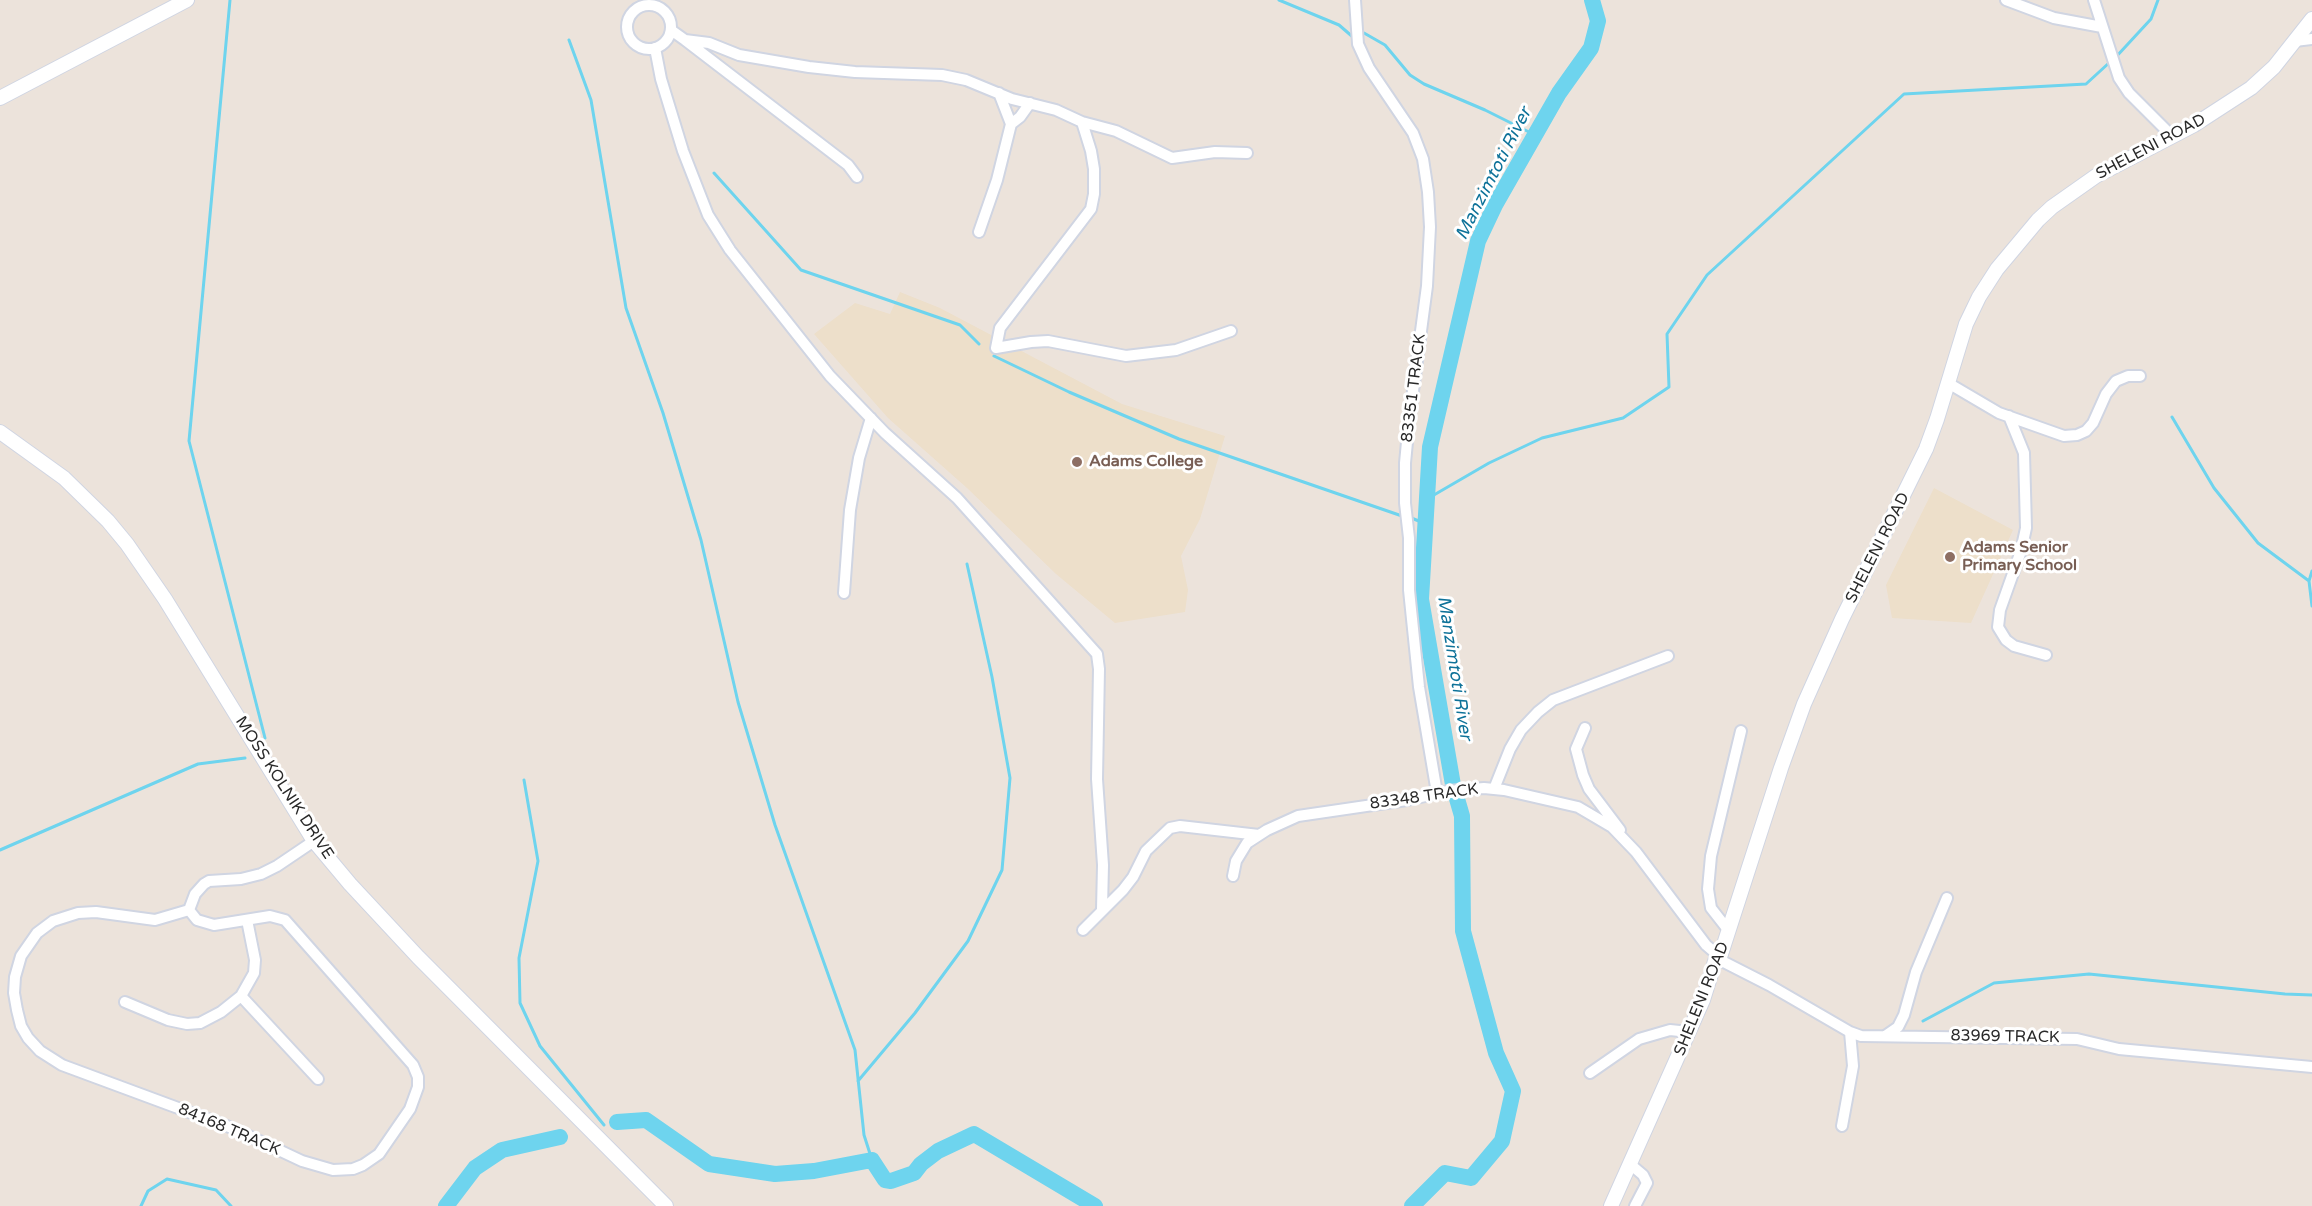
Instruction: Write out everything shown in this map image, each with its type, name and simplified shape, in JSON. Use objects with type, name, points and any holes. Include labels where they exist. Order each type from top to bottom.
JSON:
[{"type":"street","points":[[0,98],[187,0]]},
{"type":"street","name":"83351 TRACK","points":[[1355,0],[1358,44],[1373,75],[1413,133],[1423,159],[1428,192],[1430,227],[1427,286],[1409,420],[1405,483],[1409,538],[1409,591],[1419,687],[1443,792]]},
{"type":"street","points":[[2006,0],[2054,18],[2102,27]]},
{"type":"street","points":[[2094,0],[2119,78],[2129,93],[2172,136]]},
{"type":"street","points":[[656,3],[669,18],[671,30],[666,42],[655,48],[643,48],[632,41],[627,30],[629,17],[637,8],[656,3]]},
{"type":"street","name":"SHELENI ROAD","points":[[1611,1206],[1703,1000],[1729,931],[1804,704],[1842,620],[1913,479],[1937,419],[1966,324],[1979,297],[1997,269],[2038,220],[2071,192],[2096,176],[2222,108],[2251,88],[2274,67],[2312,19]]},
{"type":"street","points":[[671,30],[848,165],[856,177]]},
{"type":"street","points":[[2295,41],[2312,39]]},
{"type":"street","points":[[685,40],[709,43],[739,55],[809,67],[855,72],[942,75],[966,80],[999,93],[1056,110],[1082,122],[1116,130],[1172,158],[1215,152],[1247,153]]},
{"type":"street","points":[[655,48],[670,113],[708,215],[730,250],[830,376],[871,418],[957,498],[1096,654],[1099,669],[1097,779],[1103,865],[1102,909]]},
{"type":"street","points":[[980,232],[997,180],[1011,124],[999,93]]},
{"type":"street","points":[[1011,124],[1020,117],[1030,103]]},
{"type":"street","points":[[1082,122],[1094,169],[1094,194],[1091,209],[1056,258],[1000,328],[996,348],[1048,341],[1126,356],[1176,350],[1231,331]]},
{"type":"street","points":[[1948,383],[1971,398],[2009,416],[2064,436],[2077,435],[2093,423],[2111,386],[2120,378],[2140,376]]},
{"type":"street","points":[[2009,416],[2024,453],[2026,528],[2021,551],[2000,610],[1998,627],[2006,640],[2014,646],[2046,655]]},
{"type":"street","points":[[844,593],[850,510],[859,458],[871,418]]},
{"type":"street","name":"MOSS KOLNIK DRIVE","points":[[0,432],[64,478],[108,521],[127,544],[165,599],[314,841],[350,884],[418,957],[666,1206]]},
{"type":"street","points":[[1494,789],[1510,749],[1521,730],[1553,700],[1668,656]]},
{"type":"street","points":[[1585,728],[1576,748],[1583,775],[1589,789],[1615,821],[1624,838]]},
{"type":"street","points":[[1729,931],[1711,908],[1708,889],[1712,856],[1727,783],[1741,731]]},
{"type":"street","name":"83348 TRACK","points":[[1233,876],[1240,854],[1247,843],[1298,816],[1407,800],[1469,788],[1494,789],[1531,795],[1578,807],[1612,827],[1624,838],[1718,958]]},
{"type":"street","points":[[1083,930],[1123,890],[1133,877],[1146,851],[1170,828],[1180,826],[1259,835]]},
{"type":"street","points":[[189,910],[190,902],[209,881],[241,879],[261,874],[314,841]]},
{"type":"street","points":[[1885,1036],[1898,1027],[1904,1015],[1916,972],[1947,898]]},
{"type":"street","name":"84168 TRACK","points":[[189,910],[194,918],[205,924],[247,921],[275,916],[289,923],[416,1070],[418,1087],[410,1109],[379,1154],[353,1170],[333,1170],[302,1161],[232,1128],[62,1065],[40,1051],[21,1026],[14,993],[15,977],[23,952],[37,933],[53,921],[78,913],[96,912],[155,920],[189,910]]},
{"type":"street","points":[[125,1002],[168,1020],[194,1024],[212,1018],[241,996],[254,973],[255,960],[247,921]]},
{"type":"street","name":"83969 TRACK","points":[[1718,958],[1861,1036],[2077,1039],[2119,1050],[2312,1067]]},
{"type":"street","points":[[241,996],[318,1079]]},
{"type":"street","points":[[1590,1073],[1639,1039],[1670,1030],[1689,1032]]},
{"type":"street","points":[[1842,1126],[1853,1066],[1850,1032]]},
{"type":"street","points":[[1630,1164],[1643,1175],[1647,1183],[1635,1206]]},
{"type":"shaded area","name":"Adams College","points":[[900,292],[940,308],[1122,404],[1225,436],[1200,519],[1181,556],[1188,590],[1185,612],[1115,623],[1056,574],[967,488],[888,418],[814,334],[855,303],[890,314]]},
{"type":"shaded area","name":"Adams Senior Primary School","points":[[1934,488],[2013,530],[1971,623],[1892,618],[1886,585]]},
{"type":"waterway","points":[[230,0],[189,441],[265,738]]},
{"type":"waterway","points":[[1279,0],[1339,25],[1354,38]]},
{"type":"waterway","name":"Manzimtoti River","points":[[1412,1206],[1445,1173],[1471,1178],[1502,1141],[1513,1091],[1496,1053],[1463,931],[1462,816],[1453,785],[1421,599],[1430,447],[1478,241],[1495,205],[1559,93],[1591,48],[1598,21],[1592,0]]},
{"type":"waterway","points":[[2115,58],[2151,19],[2158,0]]},
{"type":"waterway","points":[[1364,33],[1385,45],[1410,75],[1424,84],[1485,110],[1535,135]]},
{"type":"waterway","points":[[569,40],[591,100],[626,308],[663,413],[701,540],[738,702],[775,825],[855,1050],[864,1135],[872,1160]]},
{"type":"waterway","points":[[1427,499],[1489,463],[1542,438],[1623,418],[1669,387],[1667,334],[1707,275],[1904,94],[2086,84],[2110,62]]},
{"type":"waterway","points":[[714,173],[801,270],[960,325],[979,344]]},
{"type":"waterway","points":[[994,356],[1069,392],[1179,439],[1402,516]]},
{"type":"waterway","points":[[2172,417],[2214,488],[2258,543],[2309,581]]},
{"type":"waterway","points":[[1409,517],[1426,524]]},
{"type":"waterway","points":[[858,1081],[915,1013],[968,941],[1002,870],[1010,778],[992,677],[967,564]]},
{"type":"waterway","points":[[2312,571],[2309,581],[2312,606]]},
{"type":"waterway","points":[[0,850],[198,764],[245,758]]},
{"type":"waterway","points":[[524,780],[538,861],[519,958],[520,1003],[540,1046],[604,1125]]},
{"type":"waterway","points":[[1923,1021],[1994,983],[2089,974],[2312,995]]},
{"type":"waterway","name":"Manzimtoti River","points":[[617,1122],[646,1120],[709,1164],[775,1174],[814,1171],[872,1160],[885,1180],[891,1181],[914,1173],[921,1164],[938,1151],[974,1134],[1095,1206]]},
{"type":"waterway","name":"Manzimtoti River","points":[[446,1206],[475,1168],[502,1150],[560,1137]]},
{"type":"waterway","points":[[141,1206],[148,1191],[167,1179],[216,1190],[231,1206]]},
{"type":"place","name":"Adams College","points":[[1077,462]]},
{"type":"place","name":"Adams Senior Primary School","points":[[1950,557]]}]
